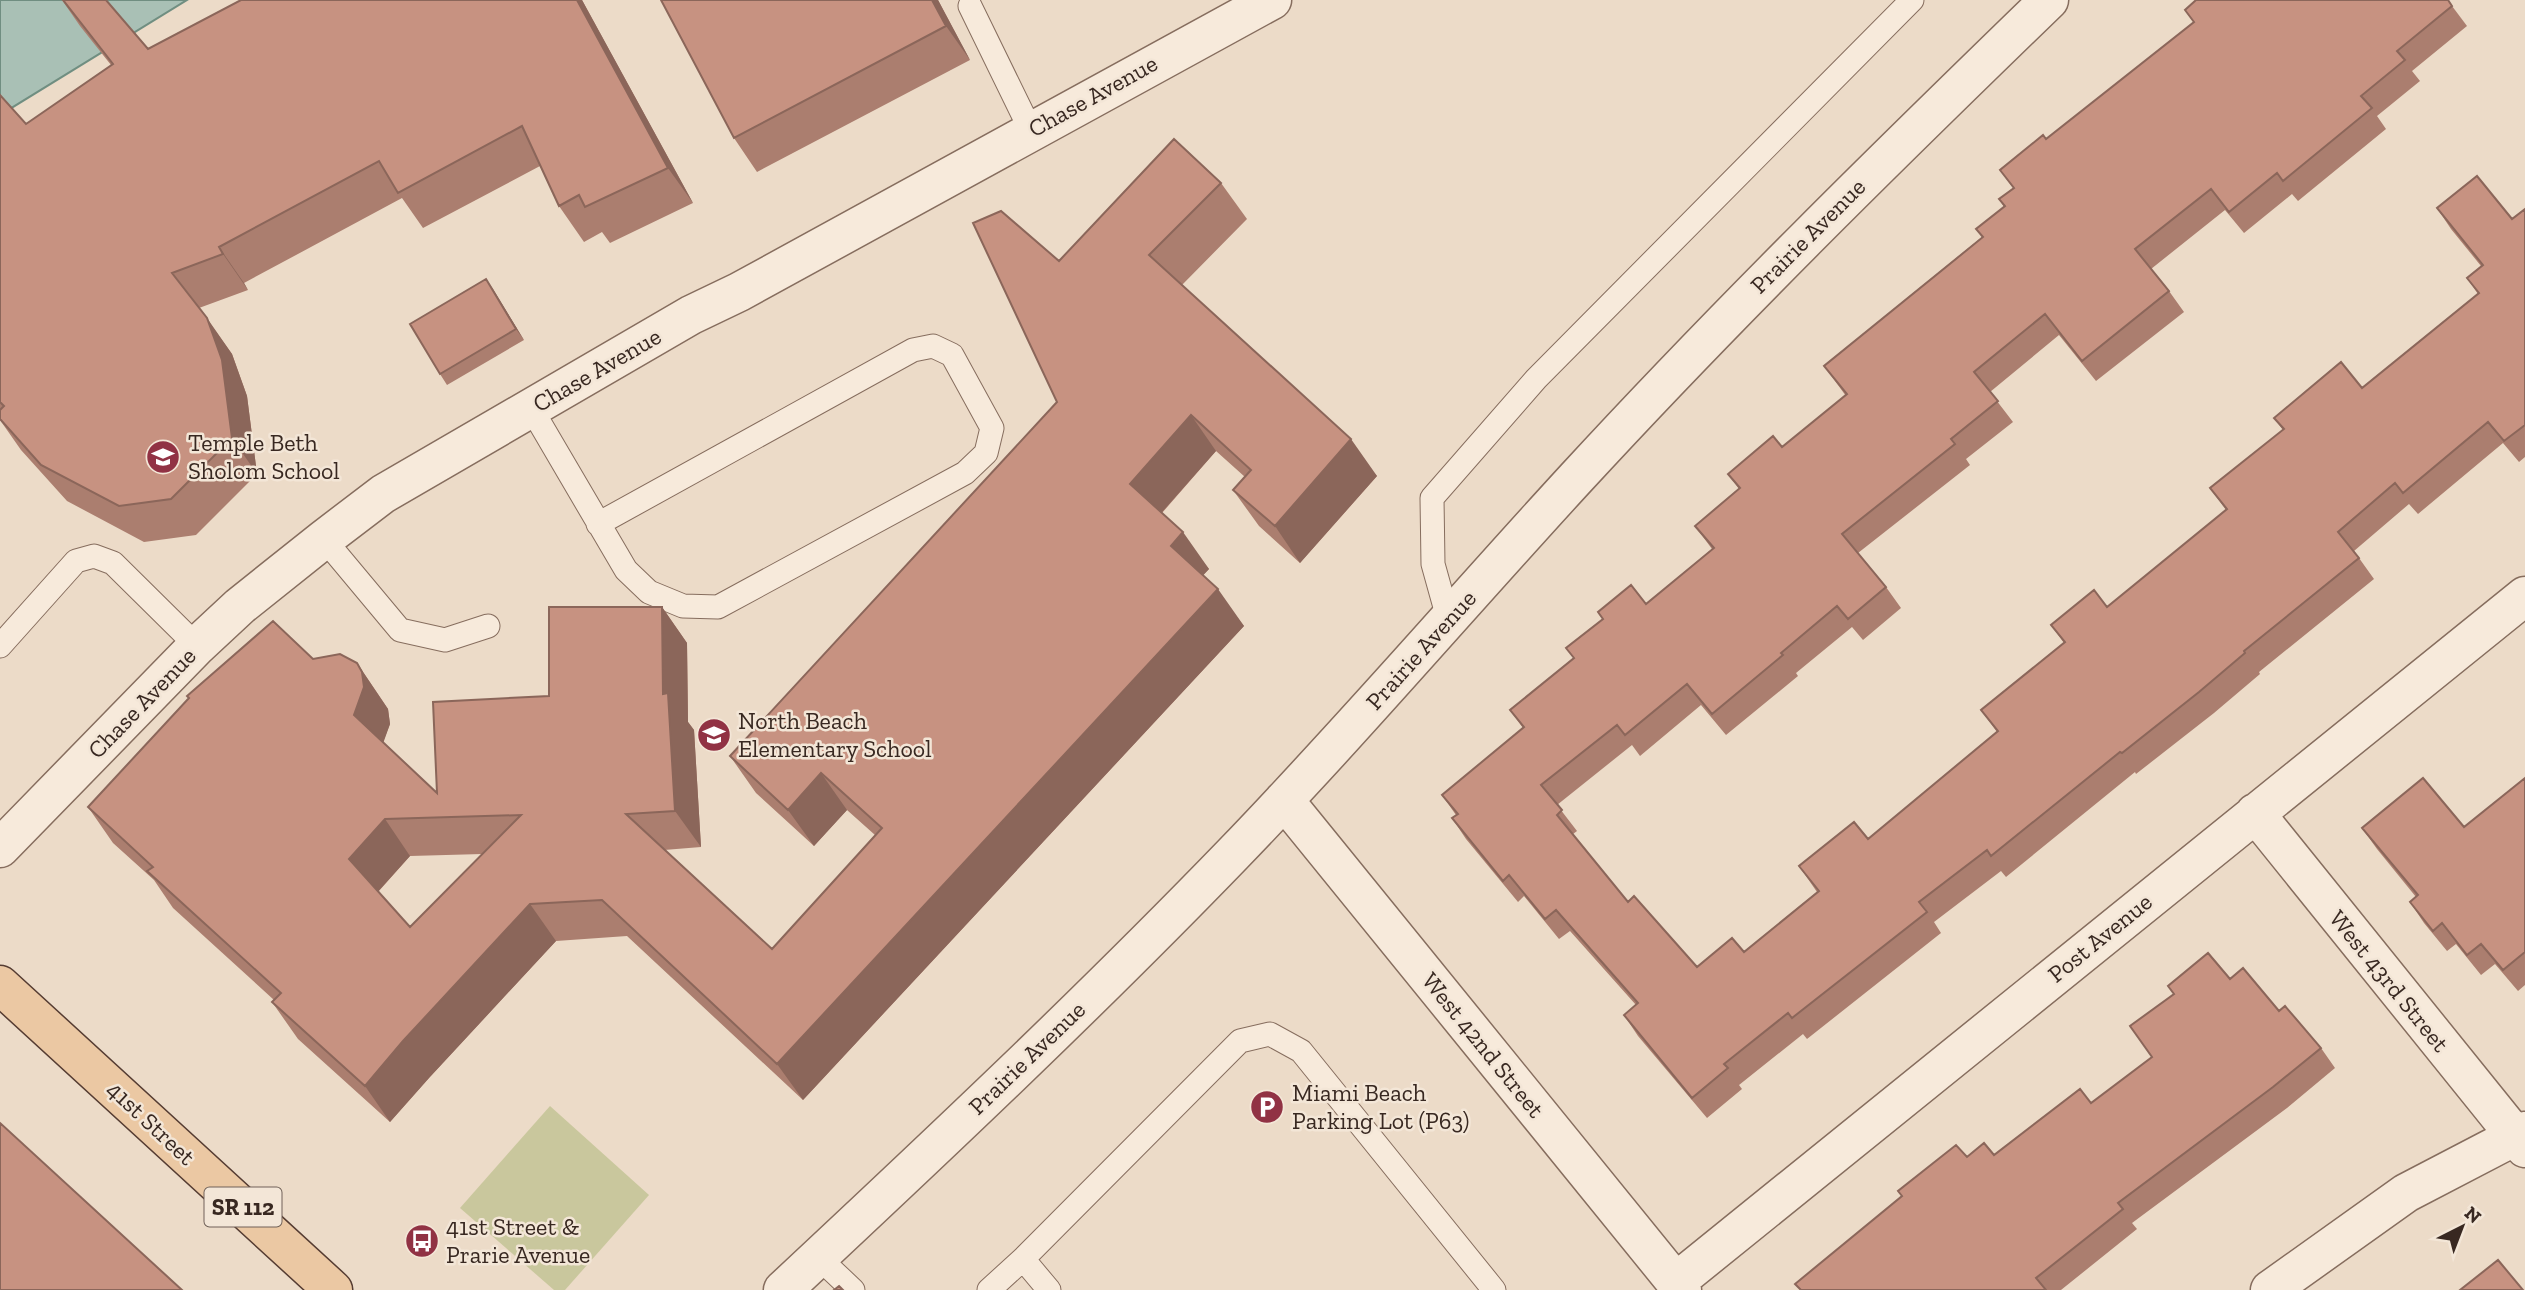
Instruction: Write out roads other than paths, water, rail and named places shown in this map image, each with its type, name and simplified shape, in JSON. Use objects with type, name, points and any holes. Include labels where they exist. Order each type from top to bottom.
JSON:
[{"type":"main road","name":"41st Street","points":[[0,985],[333,1290]]},
{"type":"street","name":"Chase Avenue","points":[[0,848],[197,646],[240,606],[383,494],[691,315],[739,292],[1272,0]]},
{"type":"street","name":"Prairie Avenue","points":[[783,1290],[1073,1014],[1284,800],[1601,451],[1828,215],[2049,0]]},
{"type":"street","name":"Post Avenue","points":[[1679,1286],[2255,813],[2525,596]]},
{"type":"street","name":"West 42nd Street","points":[[1284,800],[1679,1286]]},
{"type":"street","name":"West 43rd Street","points":[[2255,813],[2522,1138]]},
{"type":"street","points":[[2270,1290],[2406,1193],[2522,1138]]},
{"type":"lane","points":[[1448,618],[1433,564],[1432,498],[1536,379],[1912,0]]},
{"type":"lane","points":[[970,6],[1031,131]]},
{"type":"lane","points":[[531,408],[598,524],[626,570],[649,592],[683,606],[718,607],[965,473],[986,453],[992,428],[952,355],[933,346],[913,350],[598,524]]},
{"type":"lane","points":[[324,538],[400,630],[445,640],[488,626]]},
{"type":"lane","points":[[0,646],[76,561],[94,556],[113,563],[197,646]]},
{"type":"lane","points":[[989,1290],[1240,1041],[1270,1034],[1301,1051],[1494,1290]]},
{"type":"lane","points":[[818,1257],[853,1290]]},
{"type":"lane","points":[[1023,1259],[1049,1290]]},
{"type":"place","name":"Temple Beth Sholom School","points":[[163,457]]},
{"type":"place","name":"North Beach Elementary School","points":[[714,735]]},
{"type":"place","name":"Miami Beach Parking Lot (P63)","points":[[1267,1107]]},
{"type":"place","name":"41st Street & Prarie Avenue","points":[[422,1241]]}]
